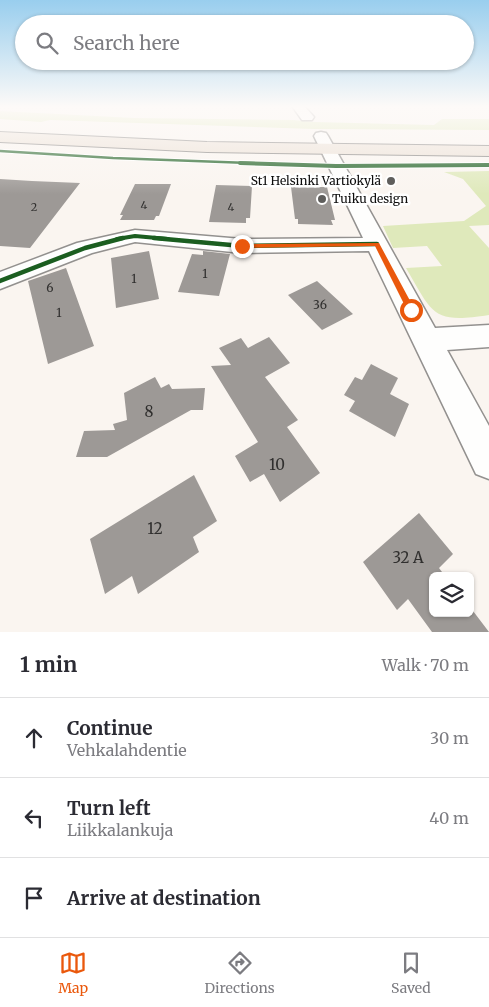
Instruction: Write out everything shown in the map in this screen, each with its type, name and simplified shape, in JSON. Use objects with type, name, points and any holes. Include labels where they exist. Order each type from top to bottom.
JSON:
[{"type":"main road","points":[[227,135],[489,152]]},
{"type":"main road","points":[[0,137],[206,147],[489,137]]},
{"type":"street","points":[[324,143],[489,461]]},
{"type":"street","points":[[0,281],[88,248],[124,237],[135,236],[242,246],[377,244]]},
{"type":"street","points":[[426,340],[489,336]]},
{"type":"green space","points":[[489,171],[489,225],[469,226],[489,248],[489,315],[456,318],[445,316],[436,312],[429,305],[406,268],[442,266],[427,246],[393,248],[383,226],[464,221],[486,206],[463,179],[444,172]]},
{"type":"building","points":[[0,179],[80,183],[30,248],[0,246]]},
{"type":"building","points":[[135,184],[171,184],[159,216],[156,216],[154,220],[120,220],[123,215],[120,215]]},
{"type":"building","points":[[216,185],[252,186],[250,218],[246,218],[246,223],[209,222]]},
{"type":"building","points":[[291,187],[327,187],[335,220],[331,220],[333,225],[298,224],[298,219],[295,219]]},
{"type":"building","points":[[149,251],[159,299],[116,308],[111,258]]},
{"type":"building","points":[[203,251],[230,254],[219,296],[178,292],[192,254],[203,255]]},
{"type":"building","points":[[66,268],[94,346],[48,364],[28,281]]},
{"type":"building","points":[[317,281],[353,314],[322,330],[288,295]]},
{"type":"building","points":[[269,337],[290,363],[265,377],[298,420],[287,427],[320,473],[280,502],[264,474],[250,482],[235,456],[258,442],[211,366],[231,365],[219,348],[241,338],[248,348]]},
{"type":"building","points":[[371,364],[398,378],[390,394],[409,404],[395,437],[349,411],[355,401],[344,395],[355,377],[362,380]]},
{"type":"building","points":[[155,377],[161,388],[169,384],[172,389],[205,388],[203,410],[191,410],[107,457],[76,457],[84,431],[115,430],[113,424],[127,420],[124,393]]},
{"type":"building","points":[[194,475],[217,521],[193,537],[199,552],[138,594],[132,576],[105,594],[90,539]]},
{"type":"building","points":[[419,513],[453,554],[439,568],[442,572],[429,572],[429,617],[474,617],[474,612],[489,632],[432,632],[408,599],[397,610],[363,562]]},
{"type":"cycle path","points":[[0,151],[113,158],[336,166],[489,165]]},
{"type":"cycle path","points":[[0,281],[85,248],[119,238],[135,236],[242,246],[377,244]]},
{"type":"place","name":"St1 Helsinki Vartiokylä","points":[[391,181]]},
{"type":"place","name":"Tuiku design","points":[[322,199]]},
{"type":"route","points":[[242,246],[377,244],[411,310]]}]
